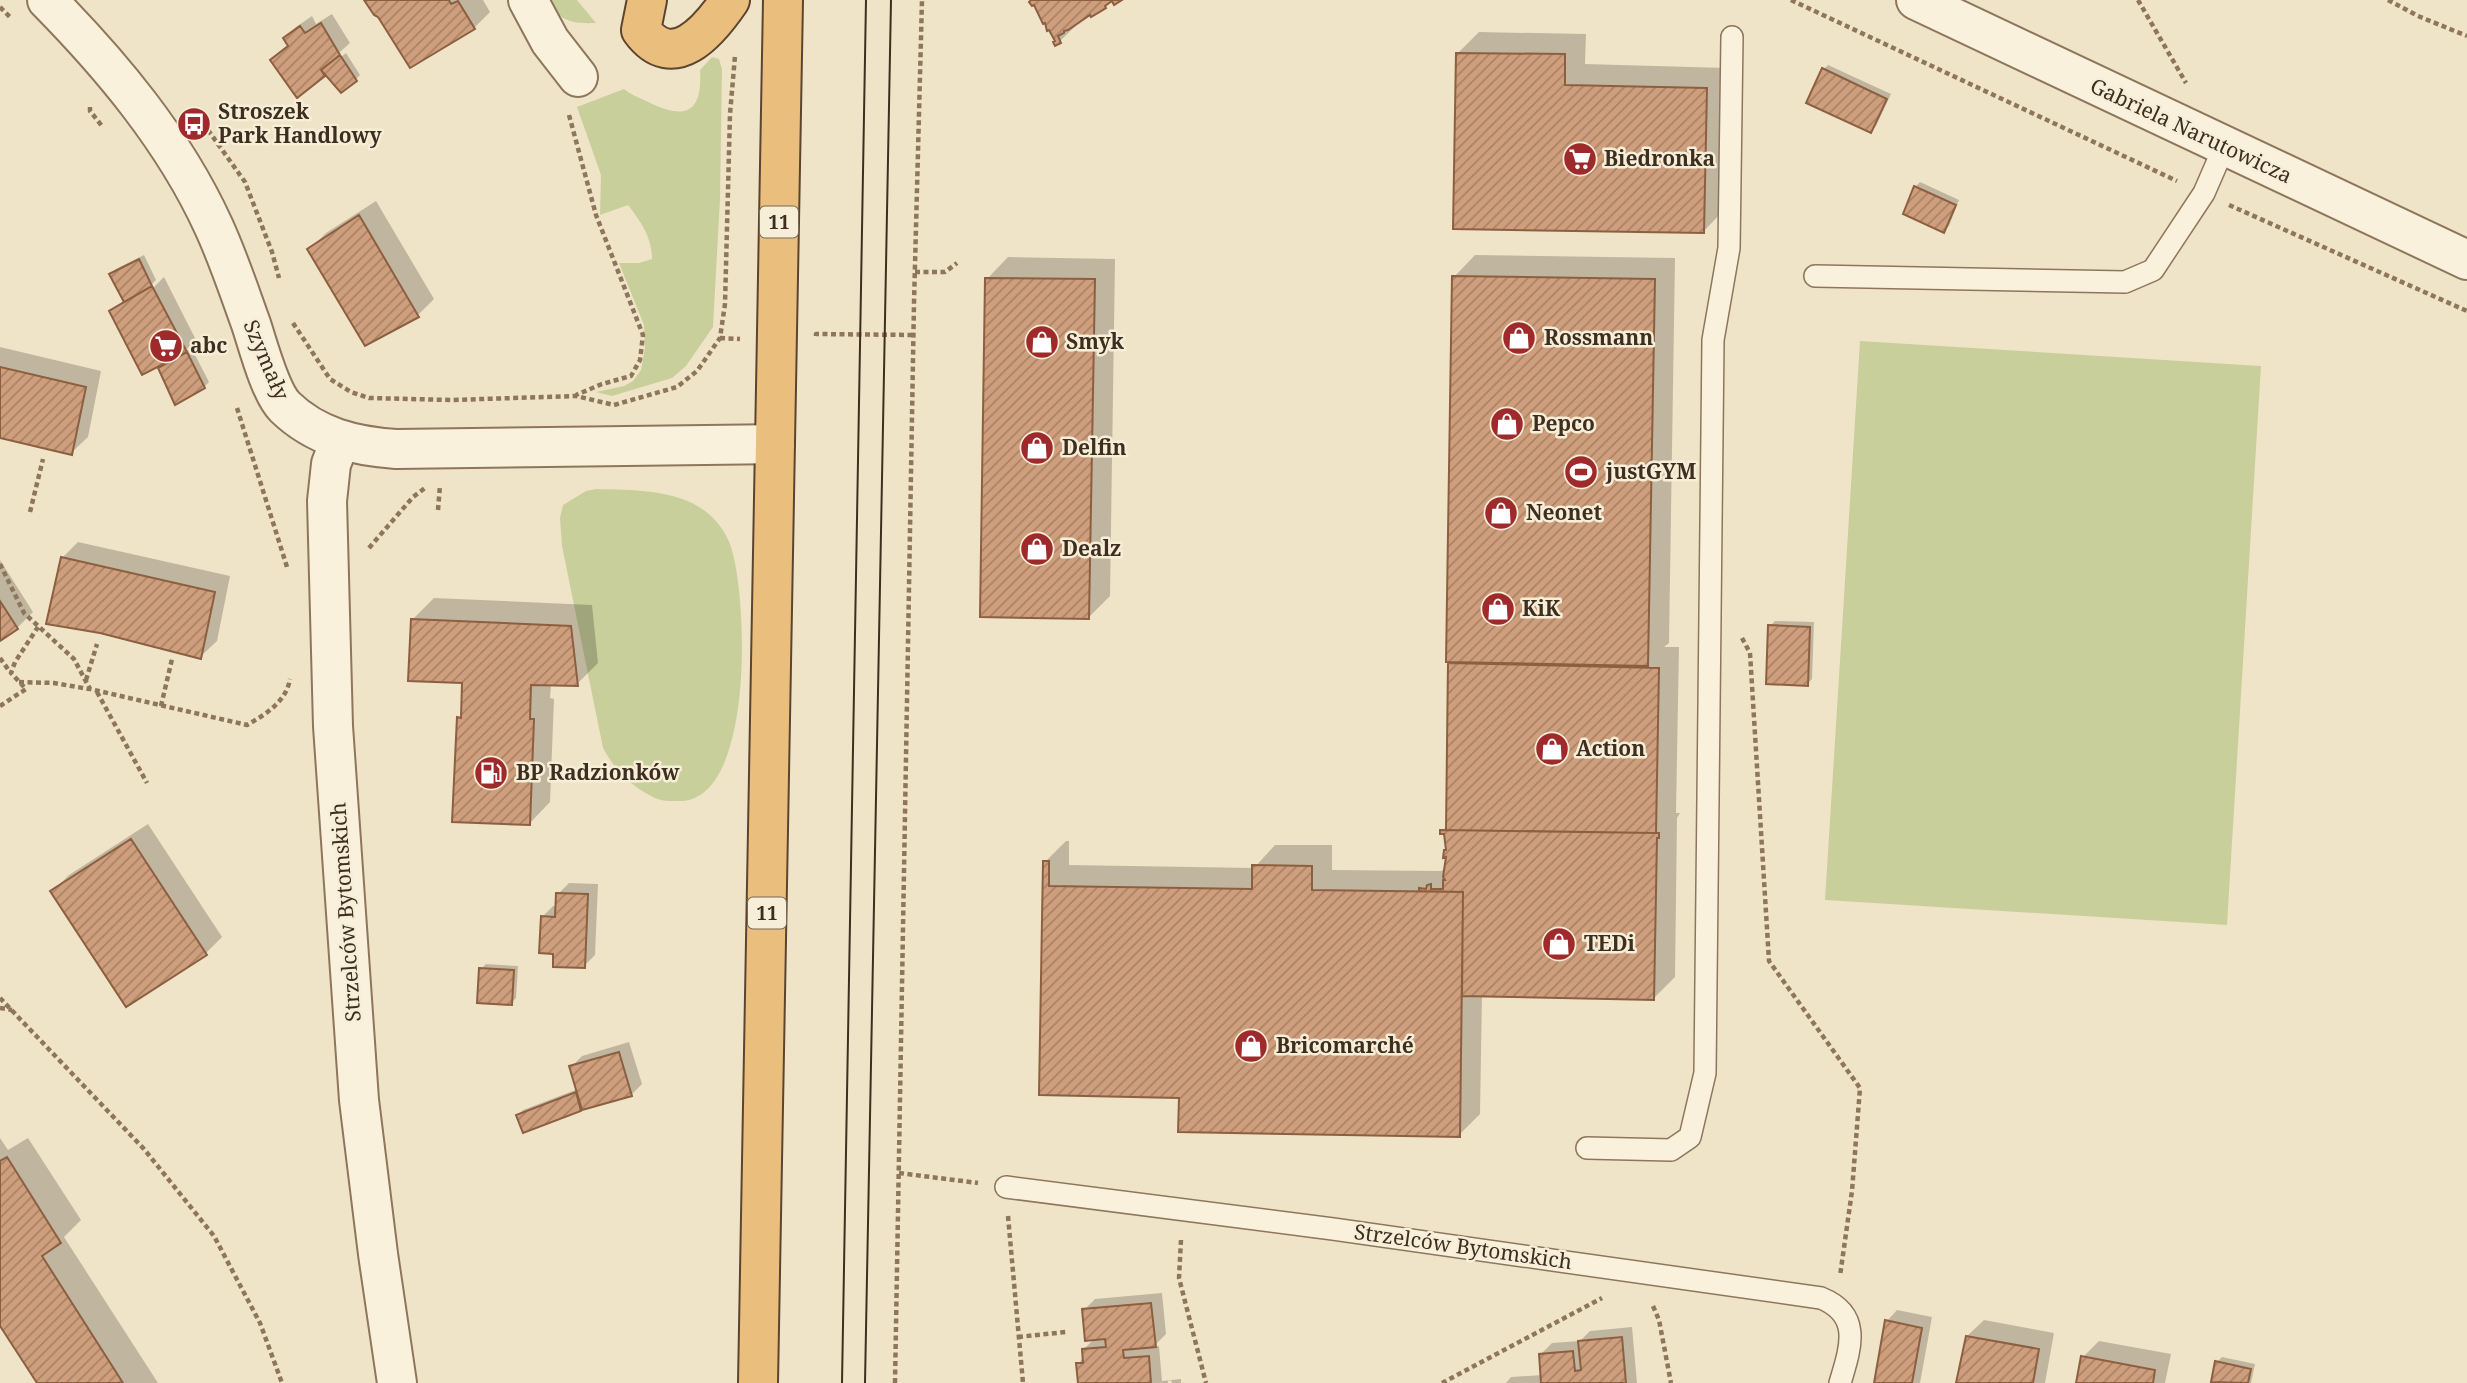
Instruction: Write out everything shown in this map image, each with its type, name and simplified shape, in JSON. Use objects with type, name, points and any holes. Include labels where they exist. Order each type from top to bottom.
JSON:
[{"type":"highway","points":[[647,0],[641,30],[651,43],[674,50],[687,45],[706,30],[725,8]]},
{"type":"highway","name":"11","points":[[758,1383],[783,0]]},
{"type":"street","name":"Szymały","points":[[47,0],[80,33],[152,121],[195,191],[227,258],[264,365],[283,405],[310,427],[341,441],[365,447],[396,449],[775,444]]},
{"type":"street","points":[[528,0],[550,41],[578,77]]},
{"type":"street","name":"Gabriela Narutowicza","points":[[1916,0],[2467,260]]},
{"type":"street","name":"Strzelców Bytomskich","points":[[341,441],[331,464],[327,501],[332,726],[359,1100],[377,1254],[397,1383]]},
{"type":"lane","points":[[1587,1147],[1671,1150],[1690,1137],[1705,1073],[1713,340],[1729,248],[1732,37]]},
{"type":"lane","points":[[1815,276],[2125,282],[2153,270],[2204,193],[2224,147]]},
{"type":"lane","name":"Strzelców Bytomskich","points":[[1006,1187],[1821,1298],[1836,1304]]},
{"type":"lane","points":[[1836,1304],[1850,1329],[1850,1349],[1840,1383]]},
{"type":"path","points":[[895,1383],[913,335],[922,0]]},
{"type":"path","points":[[1791,0],[2204,193],[2467,312]]},
{"type":"path","points":[[2138,0],[2190,90]]},
{"type":"path","points":[[2388,0],[2418,16],[2467,36]]},
{"type":"path","points":[[0,7],[14,20]]},
{"type":"path","points":[[289,316],[330,379],[351,392],[369,398],[440,400],[576,396],[614,405],[677,387],[697,371],[720,338],[725,304],[730,114],[736,47],[725,8]]},
{"type":"path","points":[[576,396],[602,384],[631,376],[640,360],[643,335],[596,215],[581,152],[569,117],[567,102],[578,77]]},
{"type":"path","points":[[90,100],[90,111],[105,129]]},
{"type":"path","points":[[915,272],[945,272],[957,263]]},
{"type":"path","points":[[816,334],[913,335]]},
{"type":"path","points":[[236,403],[288,572]]},
{"type":"path","points":[[30,512],[43,459]]},
{"type":"path","points":[[438,510],[440,478]]},
{"type":"path","points":[[0,564],[24,613],[74,659],[147,783]]},
{"type":"path","points":[[11,673],[15,662],[38,627]]},
{"type":"path","points":[[1736,628],[1750,653],[1769,961],[1860,1088],[1852,1191],[1836,1304]]},
{"type":"path","points":[[85,681],[97,644]]},
{"type":"path","points":[[0,658],[26,689],[0,706]]},
{"type":"path","points":[[161,706],[172,659]]},
{"type":"path","points":[[19,682],[54,682],[247,725],[270,712],[288,690],[293,667]]},
{"type":"path","points":[[0,998],[144,1149],[214,1236],[260,1323],[282,1383]]},
{"type":"path","points":[[0,1008],[13,1010]]},
{"type":"path","points":[[899,1173],[1006,1187],[1023,1383]]},
{"type":"path","points":[[1183,1209],[1179,1278],[1206,1383]]},
{"type":"path","points":[[1442,1383],[1646,1275],[1659,1321],[1671,1383]]},
{"type":"path","points":[[1018,1337],[1066,1332]]},
{"type":"green space","points":[[546,0],[577,0],[596,23],[567,20],[556,13]]},
{"type":"green space","points":[[712,57],[719,59],[722,69],[720,199],[713,327],[686,366],[672,378],[612,396],[596,392],[624,386],[633,381],[641,370],[645,348],[644,325],[619,263],[639,263],[652,259],[652,251],[645,230],[628,205],[600,215],[601,175],[577,107],[624,89],[636,97],[669,110],[687,110],[698,98],[700,70]]},
{"type":"green space","points":[[1860,341],[2261,366],[2227,925],[1825,900]]},
{"type":"green space","points":[[596,489],[653,492],[681,498],[713,518],[730,544],[736,569],[742,646],[734,731],[723,766],[706,791],[682,801],[666,801],[643,792],[623,776],[603,748],[562,546],[560,518],[563,505],[586,491]]},
{"type":"building","points":[[364,0],[449,0],[451,4],[458,1],[475,29],[410,68]]},
{"type":"building","points":[[1122,0],[1114,5],[1112,1],[1106,8],[1064,31],[1058,36],[1061,43],[1055,46],[1045,23],[1043,24],[1034,5],[1029,2]]},
{"type":"building","points":[[321,23],[340,55],[321,70],[325,76],[297,98],[270,60],[288,46],[283,38],[300,26],[305,33]]},
{"type":"building","name":"Biedronka","points":[[1456,53],[1565,54],[1565,85],[1707,88],[1704,233],[1453,229]]},
{"type":"building","points":[[340,55],[357,81],[341,93],[321,70]]},
{"type":"building","points":[[1822,68],[1887,99],[1871,133],[1806,103]]},
{"type":"building","points":[[1914,186],[1956,205],[1944,233],[1903,214]]},
{"type":"building","points":[[359,215],[419,317],[365,346],[307,249]]},
{"type":"building","points":[[139,259],[152,286],[124,302],[109,274]]},
{"type":"building","points":[[1452,276],[1655,279],[1648,666],[1446,662]]},
{"type":"building","points":[[985,278],[1095,279],[1089,619],[980,617]]},
{"type":"building","points":[[152,286],[187,352],[142,375],[109,311]]},
{"type":"building","points":[[187,352],[205,388],[175,405],[158,368]]},
{"type":"building","points":[[0,367],[86,387],[72,455],[0,438]]},
{"type":"building","points":[[61,557],[215,592],[201,659],[100,633],[46,624]]},
{"type":"building","points":[[0,601],[18,629],[0,641]]},
{"type":"building","points":[[411,619],[571,626],[578,686],[531,685],[530,719],[534,719],[530,825],[452,822],[457,717],[461,718],[462,683],[408,681]]},
{"type":"building","points":[[1768,625],[1810,627],[1808,686],[1766,684]]},
{"type":"building","name":"Action","points":[[1448,663],[1659,668],[1656,833],[1446,830]]},
{"type":"building","name":"TEDi","points":[[1440,830],[1659,833],[1654,1000],[1462,996],[1463,892],[1419,891],[1419,888],[1426,889],[1427,885],[1431,884],[1431,889],[1443,889],[1446,857],[1443,858],[1446,850],[1444,834],[1440,834]]},
{"type":"building","points":[[131,839],[207,955],[126,1007],[50,891]]},
{"type":"building","name":"Bricomarché","points":[[1043,861],[1049,861],[1049,886],[1252,889],[1252,865],[1312,866],[1312,890],[1463,892],[1460,1137],[1178,1132],[1179,1098],[1039,1095]]},
{"type":"building","points":[[556,893],[588,894],[585,968],[553,967],[553,954],[539,953],[541,916],[555,917]]},
{"type":"building","points":[[479,968],[514,970],[512,1005],[477,1003]]},
{"type":"building","points":[[619,1052],[632,1096],[582,1110],[569,1066]]},
{"type":"building","points":[[576,1092],[581,1111],[523,1133],[516,1115]]},
{"type":"building","points":[[7,1157],[61,1243],[42,1256],[123,1383],[37,1383],[0,1326],[0,1161]]},
{"type":"building","points":[[1151,1303],[1156,1347],[1123,1350],[1124,1358],[1149,1356],[1151,1383],[1078,1383],[1076,1363],[1083,1363],[1082,1349],[1106,1347],[1105,1339],[1085,1341],[1082,1309]]},
{"type":"building","points":[[1885,1320],[1922,1328],[1912,1383],[1874,1383]]},
{"type":"building","points":[[1966,1336],[2039,1349],[2033,1383],[1956,1383]]},
{"type":"building","points":[[1622,1337],[1626,1383],[1541,1383],[1539,1354],[1573,1351],[1575,1371],[1581,1370],[1578,1341]]},
{"type":"building","points":[[2081,1356],[2155,1370],[2153,1383],[2076,1383]]},
{"type":"building","points":[[2215,1361],[2251,1369],[2248,1383],[2211,1382]]},
{"type":"tram line","points":[[842,1383],[866,0]]},
{"type":"tram line","points":[[865,1383],[891,0]]},
{"type":"place","name":"Stroszek Park Handlowy","points":[[194,124]]},
{"type":"place","name":"Biedronka","points":[[1580,159]]},
{"type":"place","name":"Rossmann","points":[[1519,338]]},
{"type":"place","name":"Smyk","points":[[1042,342]]},
{"type":"place","name":"abc","points":[[166,346]]},
{"type":"place","name":"Pepco","points":[[1507,424]]},
{"type":"place","name":"Delfin","points":[[1037,448]]},
{"type":"place","name":"justGYM","points":[[1581,472]]},
{"type":"place","name":"Neonet","points":[[1501,513]]},
{"type":"place","name":"Dealz","points":[[1037,549]]},
{"type":"place","name":"KiK","points":[[1498,609]]},
{"type":"place","name":"Action","points":[[1552,749]]},
{"type":"place","name":"BP Radzionków","points":[[491,773]]},
{"type":"place","name":"TEDi","points":[[1559,944]]},
{"type":"place","name":"Bricomarché","points":[[1251,1046]]}]
